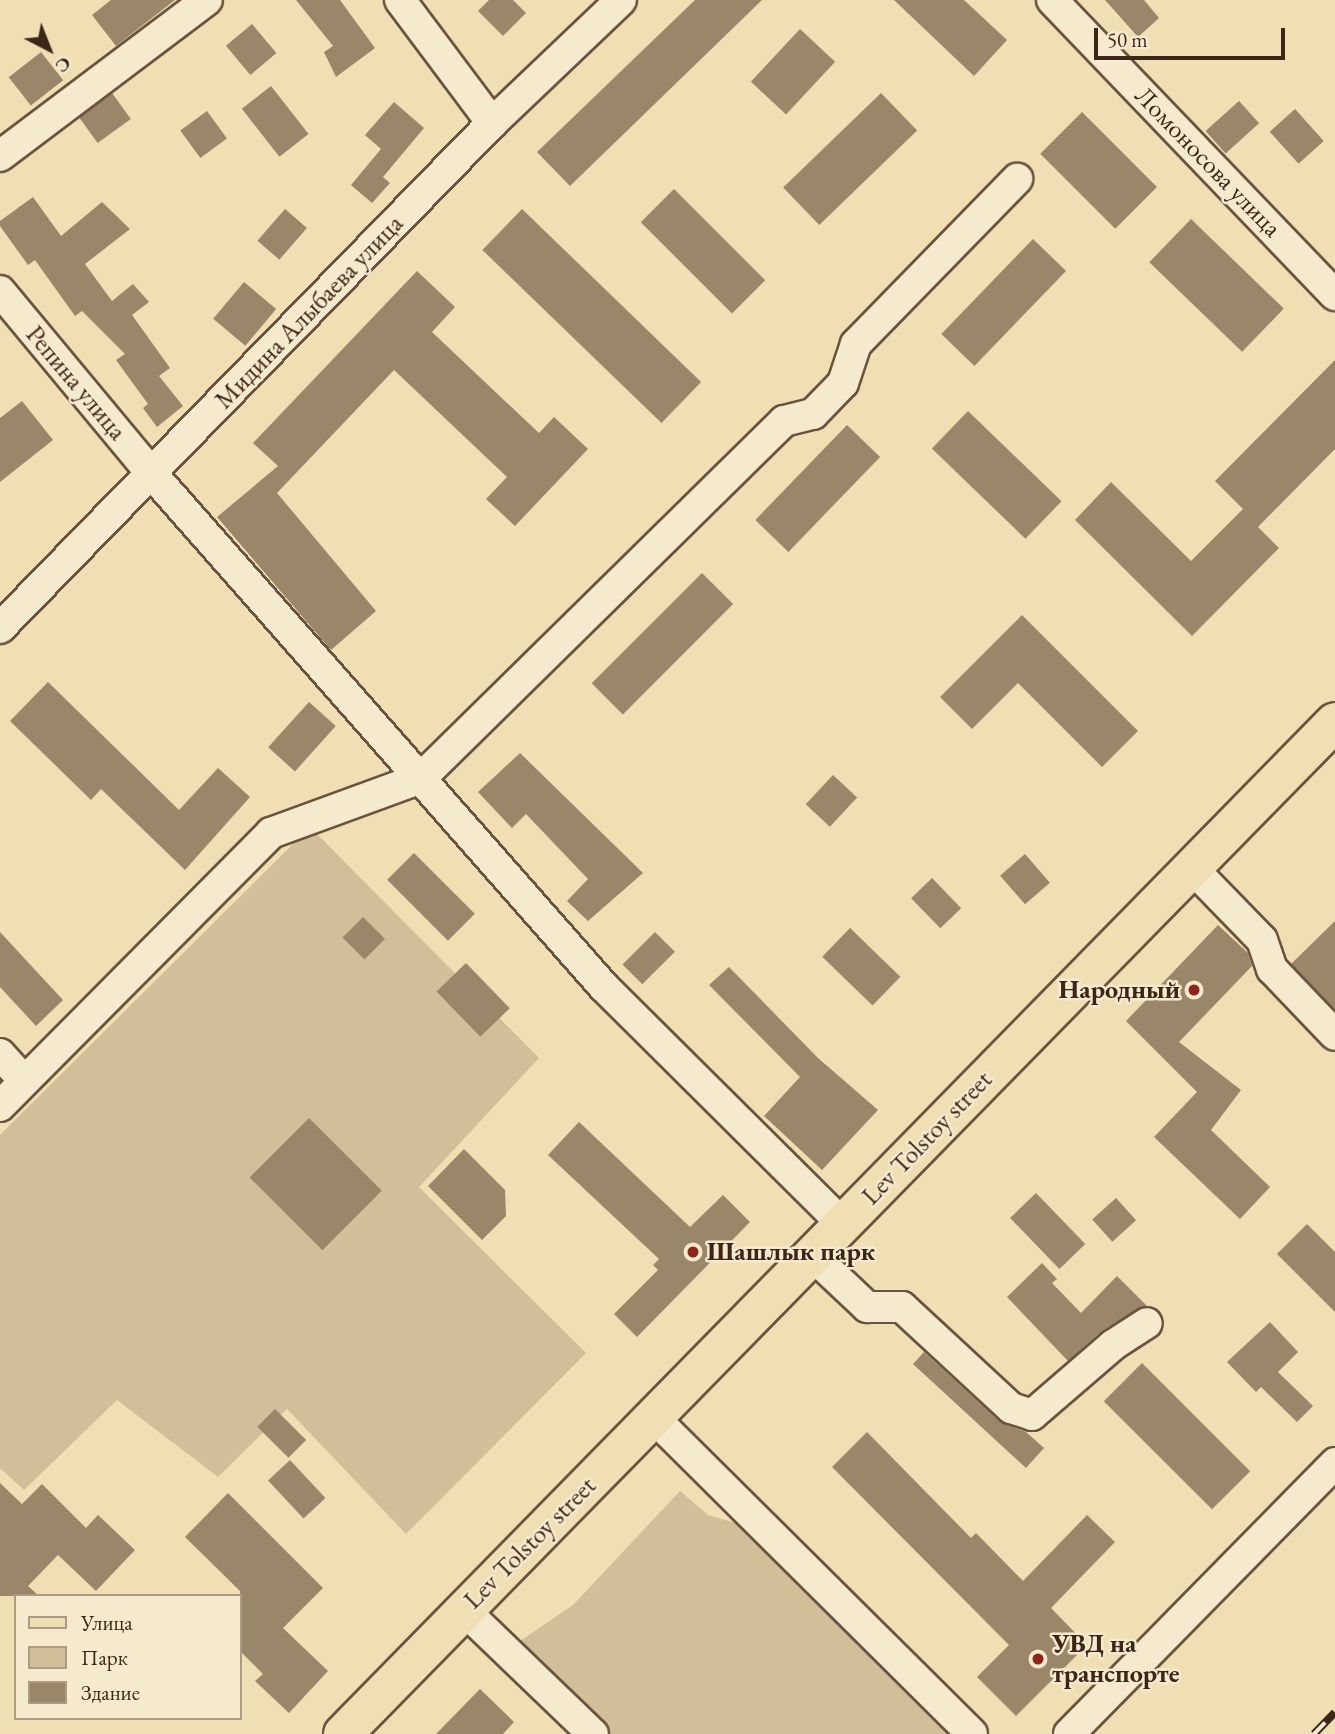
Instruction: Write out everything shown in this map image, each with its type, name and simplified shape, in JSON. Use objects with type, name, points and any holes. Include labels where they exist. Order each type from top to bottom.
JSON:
[{"type":"main road","name":"Lev Tolstoy street","points":[[343,1734],[1335,722]]},
{"type":"street","points":[[0,156],[207,0]]},
{"type":"street","points":[[400,0],[492,123]]},
{"type":"street","name":"Мидина Алыбаева улица","points":[[0,628],[492,123],[621,0]]},
{"type":"street","name":"Ломоносова улица","points":[[1052,0],[1335,295]]},
{"type":"street","points":[[0,1106],[271,833],[421,778],[784,421],[813,414],[843,383],[856,344],[1017,179]]},
{"type":"street","name":"Репина улица","points":[[0,291],[152,474],[604,988],[843,1224]]},
{"type":"street","points":[[1192,868],[1262,940],[1272,969],[1335,1035]]},
{"type":"street","points":[[0,1054],[24,1081]]},
{"type":"street","points":[[812,1255],[867,1307],[902,1307],[1010,1408],[1032,1415],[1113,1345],[1147,1323]]},
{"type":"street","points":[[654,1418],[972,1734]]},
{"type":"street","points":[[1069,1734],[1335,1463]]},
{"type":"street","points":[[464,1610],[593,1734]]},
{"type":"green space","points":[[310,827],[539,1058],[419,1187],[586,1353],[406,1534],[287,1409],[218,1477],[117,1400],[24,1490],[0,1468],[0,1135]]},
{"type":"green space","points":[[680,1491],[708,1515],[743,1525],[953,1734],[608,1734],[520,1641],[573,1605]]},
{"type":"building","points":[[111,0],[175,0],[116,46],[92,15]]},
{"type":"building","points":[[296,0],[340,0],[375,48],[336,77],[324,52],[333,46]]},
{"type":"building","points":[[489,0],[513,0],[526,13],[503,36],[478,11]]},
{"type":"building","points":[[695,0],[762,0],[570,186],[537,152]]},
{"type":"building","points":[[894,0],[964,0],[1007,40],[974,76]]},
{"type":"building","points":[[1105,0],[1144,0],[1159,18],[1138,37]]},
{"type":"building","points":[[252,24],[276,53],[250,75],[226,46]]},
{"type":"building","points":[[800,29],[835,62],[786,114],[751,82]]},
{"type":"building","points":[[41,52],[63,80],[31,106],[9,77]]},
{"type":"building","points":[[271,86],[309,134],[279,157],[242,109]]},
{"type":"building","points":[[112,93],[131,119],[98,143],[79,117]]},
{"type":"building","points":[[881,93],[917,130],[819,225],[783,187]]},
{"type":"building","points":[[1239,101],[1259,123],[1226,153],[1206,131]]},
{"type":"building","points":[[394,102],[424,128],[383,177],[390,183],[372,203],[351,185],[381,149],[365,135]]},
{"type":"building","points":[[1295,109],[1324,141],[1299,164],[1270,132]]},
{"type":"building","points":[[207,111],[227,139],[200,158],[180,130]]},
{"type":"building","points":[[1082,112],[1157,187],[1115,229],[1040,154]]},
{"type":"building","points":[[674,189],[765,280],[732,313],[641,222]]},
{"type":"building","points":[[33,197],[61,236],[102,202],[130,229],[85,264],[112,301],[133,284],[149,302],[132,315],[170,368],[159,376],[183,406],[157,427],[143,408],[148,404],[116,360],[125,354],[82,311],[75,316],[35,260],[28,265],[0,226],[0,221]]},
{"type":"building","points":[[285,209],[307,228],[279,260],[257,241]]},
{"type":"building","points":[[522,209],[701,382],[662,423],[482,250]]},
{"type":"building","points":[[1191,219],[1284,309],[1242,352],[1149,262]]},
{"type":"building","points":[[1033,239],[1066,271],[974,366],[941,334]]},
{"type":"building","points":[[417,271],[455,307],[432,332],[539,433],[554,417],[588,449],[515,526],[486,499],[507,477],[394,370],[277,493],[376,611],[331,650],[217,517],[278,466],[253,443]]},
{"type":"building","points":[[244,282],[276,309],[245,346],[213,319]]},
{"type":"building","points":[[1335,360],[1335,449],[1258,527],[1279,548],[1192,636],[1075,520],[1111,482],[1191,561],[1243,509],[1215,481]]},
{"type":"building","points":[[22,401],[53,440],[0,482],[0,418]]},
{"type":"building","points":[[968,411],[1062,501],[1025,539],[932,448]]},
{"type":"building","points":[[847,425],[880,457],[788,552],[755,520]]},
{"type":"building","points":[[702,573],[733,604],[623,714],[592,683]]},
{"type":"building","points":[[1022,615],[1138,731],[1102,767],[1018,683],[972,729],[940,697]]},
{"type":"building","points":[[48,682],[179,810],[218,768],[250,797],[185,870],[101,789],[91,800],[10,721]]},
{"type":"building","points":[[309,702],[336,726],[295,771],[268,747]]},
{"type":"building","points":[[520,753],[643,873],[588,921],[567,901],[588,879],[526,814],[512,828],[478,792]]},
{"type":"building","points":[[833,775],[857,798],[830,827],[806,804]]},
{"type":"building","points":[[414,853],[475,914],[448,941],[387,880]]},
{"type":"building","points":[[1025,854],[1050,883],[1025,904],[1000,876]]},
{"type":"building","points":[[932,878],[961,908],[940,928],[911,898]]},
{"type":"building","points":[[363,917],[385,939],[364,959],[342,938]]},
{"type":"building","points":[[1335,921],[1335,1010],[1291,964]]},
{"type":"building","points":[[1218,925],[1248,953],[1252,966],[1179,1042],[1241,1090],[1211,1130],[1270,1187],[1240,1219],[1154,1137],[1197,1092],[1126,1021]]},
{"type":"building","points":[[850,928],[900,977],[873,1005],[822,957]]},
{"type":"building","points":[[0,932],[63,1000],[36,1026],[0,987]]},
{"type":"building","points":[[655,932],[675,952],[642,984],[622,965]]},
{"type":"building","points":[[466,963],[510,1008],[480,1037],[437,991]]},
{"type":"building","points":[[729,967],[818,1058],[878,1110],[822,1170],[764,1116],[800,1077],[709,985]]},
{"type":"building","points":[[309,1118],[382,1191],[322,1250],[250,1177]]},
{"type":"building","points":[[579,1122],[690,1227],[723,1195],[750,1222],[637,1337],[614,1314],[658,1270],[653,1265],[659,1259],[548,1155]]},
{"type":"building","points":[[464,1149],[505,1190],[506,1216],[482,1240],[428,1186]]},
{"type":"building","points":[[1036,1193],[1085,1244],[1059,1269],[1010,1218]]},
{"type":"building","points":[[1116,1198],[1136,1220],[1112,1242],[1092,1219]]},
{"type":"building","points":[[1307,1224],[1335,1252],[1335,1312],[1277,1254]]},
{"type":"building","points":[[1042,1263],[1057,1279],[1052,1283],[1081,1313],[1117,1276],[1147,1306],[1103,1330],[1068,1361],[1007,1297]]},
{"type":"building","points":[[1270,1322],[1298,1352],[1278,1372],[1313,1406],[1297,1422],[1261,1387],[1256,1392],[1227,1362]]},
{"type":"building","points":[[924,1352],[999,1421],[1026,1432],[1044,1448],[1026,1468],[913,1364]]},
{"type":"building","points":[[1142,1363],[1250,1471],[1212,1509],[1104,1401]]},
{"type":"building","points":[[275,1409],[306,1440],[288,1458],[257,1427]]},
{"type":"building","points":[[867,1432],[971,1538],[976,1533],[1023,1581],[1087,1515],[1115,1542],[1051,1608],[1087,1645],[1016,1716],[977,1677],[1009,1645],[832,1467]]},
{"type":"building","points":[[290,1460],[325,1498],[304,1518],[268,1480]]},
{"type":"building","points":[[0,1483],[22,1504],[42,1484],[86,1528],[98,1515],[135,1550],[96,1591],[58,1555],[28,1586],[37,1594],[0,1596]]},
{"type":"building","points":[[228,1493],[323,1588],[283,1628],[328,1671],[289,1713],[255,1681],[263,1674],[242,1653],[242,1594],[185,1537]]},
{"type":"building","points":[[480,1689],[514,1722],[503,1734],[436,1734]]},
{"type":"railway","points":[[1314,1734],[1335,1712]]},
{"type":"place","name":"Народный","points":[[1194,990]]},
{"type":"place","name":"Шашлык парк","points":[[693,1252]]},
{"type":"place","name":"УВД на транспорте","points":[[1038,1659]]}]
